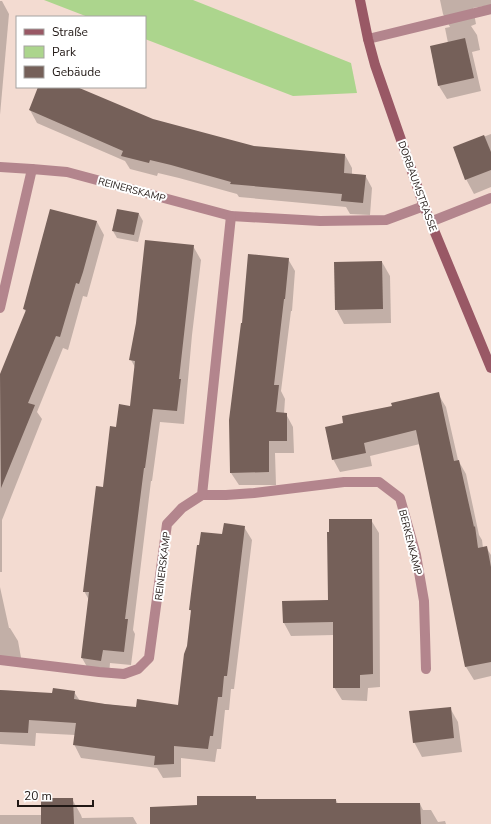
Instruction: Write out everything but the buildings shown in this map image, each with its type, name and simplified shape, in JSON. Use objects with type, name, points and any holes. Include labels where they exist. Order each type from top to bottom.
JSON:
[{"type":"street","name":"DORBAUMSTRASSE","points":[[360,0],[368,39],[382,88],[424,206],[491,368]]},
{"type":"street","points":[[368,39],[491,9]]},
{"type":"street","name":"REINERSKAMP","points":[[0,167],[68,172],[232,216],[320,221],[386,220],[424,206]]},
{"type":"street","points":[[0,308],[32,169]]},
{"type":"street","points":[[430,222],[491,198]]},
{"type":"street","points":[[202,494],[232,216]]},
{"type":"street","name":"BERKENKAMP","points":[[202,494],[247,494],[351,482],[379,482],[400,498],[416,555],[424,601],[426,669]]},
{"type":"street","name":"REINERSKAMP","points":[[0,660],[124,674],[138,669],[149,658],[167,524],[182,508],[202,494]]},
{"type":"green space","points":[[44,0],[193,0],[351,63],[357,93],[293,96],[146,39],[146,16],[85,16]]}]
